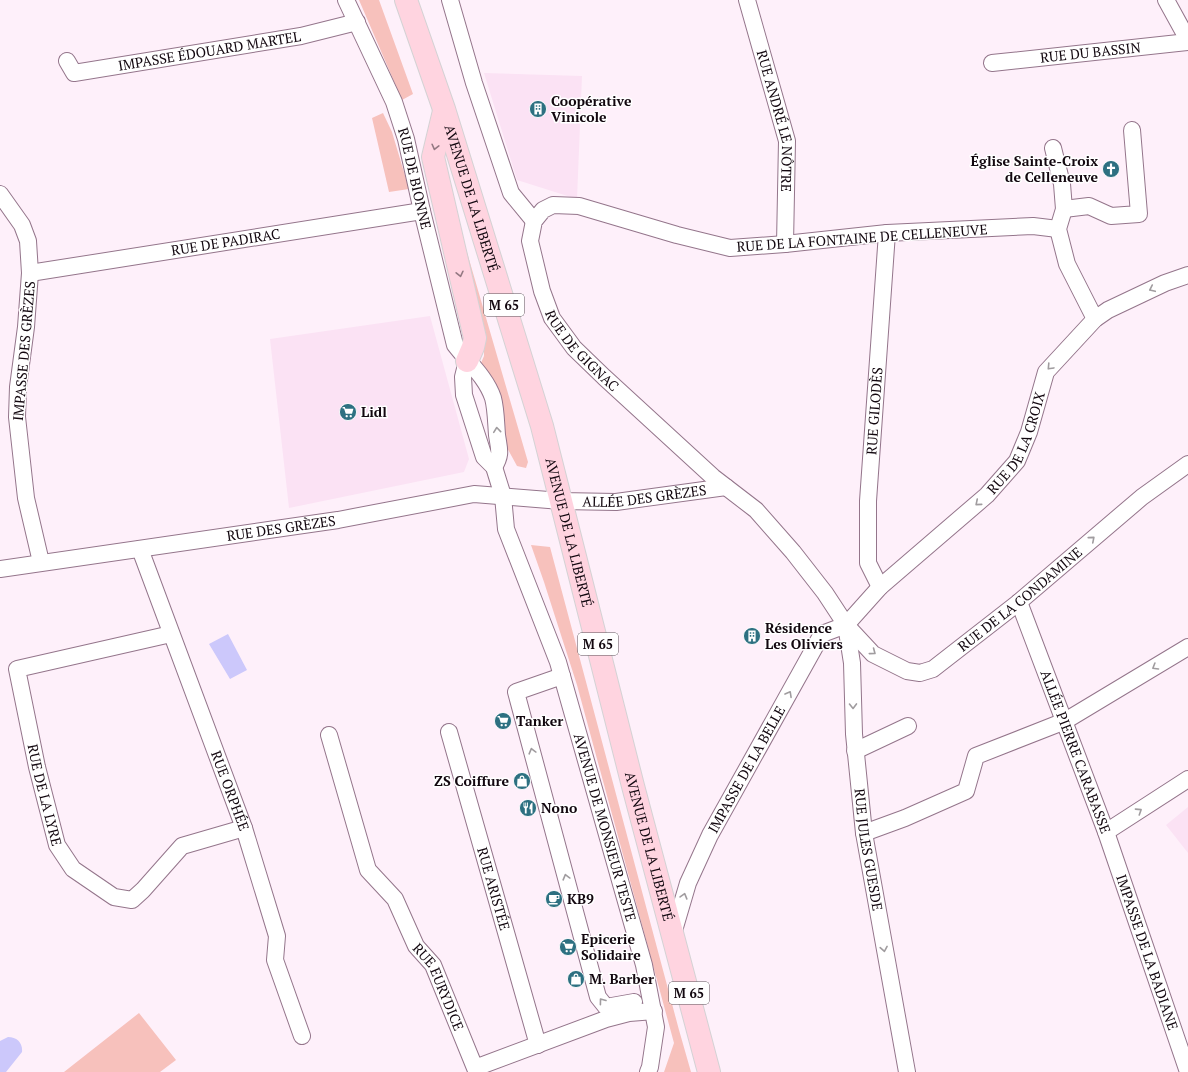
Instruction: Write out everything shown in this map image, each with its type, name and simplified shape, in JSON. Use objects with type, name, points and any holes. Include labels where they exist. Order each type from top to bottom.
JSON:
[{"type":"main road","name":"AVENUE DE LA LIBERTÉ","points":[[406,0],[444,109],[542,426],[633,786],[710,1072]]},
{"type":"main road","name":"M 65","points":[[444,109],[433,157],[475,338],[474,347],[467,361]]},
{"type":"street","name":"RUE DE BIONNE","points":[[346,0],[394,102],[406,139],[422,212],[455,346],[467,361],[480,373],[494,400],[500,458],[494,467]]},
{"type":"street","points":[[450,0],[474,83],[511,193],[534,221]]},
{"type":"street","name":"RUE ANDRÉ LE NÔTRE","points":[[747,0],[787,141],[785,244]]},
{"type":"street","points":[[1166,0],[1188,41]]},
{"type":"street","name":"IMPASSE ÉDOUARD MARTEL","points":[[67,61],[74,73],[301,36],[357,22]]},
{"type":"street","name":"RUE DU BASSIN","points":[[992,63],[1188,41]]},
{"type":"street","points":[[1064,208],[1089,206],[1111,216],[1139,214],[1132,130]]},
{"type":"street","points":[[1053,148],[1062,184],[1064,208],[1058,229],[1067,264],[1095,319]]},
{"type":"street","name":"IMPASSE DES GRÈZES","points":[[0,194],[22,225],[28,241],[30,273],[26,327],[18,387],[17,417],[26,498],[41,562]]},
{"type":"street","name":"RUE DE LA FONTAINE DE CELLENEUVE","points":[[534,221],[543,210],[553,205],[579,206],[677,235],[730,248],[785,244],[887,233],[1033,226],[1058,229]]},
{"type":"street","name":"RUE DE PADIRAC","points":[[30,273],[422,212]]},
{"type":"street","name":"RUE DE GIGNAC","points":[[534,221],[530,241],[542,291],[552,318],[574,348],[604,378],[726,487],[756,510],[793,552],[825,593],[846,625]]},
{"type":"street","name":"RUE GILODÈS","points":[[880,587],[868,563],[868,502],[887,233]]},
{"type":"street","name":"RUE DE LA CROIX","points":[[846,625],[880,587],[987,496],[1017,461],[1029,432],[1046,372],[1095,319],[1122,303],[1165,283],[1188,275]]},
{"type":"street","points":[[467,361],[463,377],[464,395],[484,457],[494,467],[503,496]]},
{"type":"street","name":"RUE DE LA CONDAMINE","points":[[846,625],[873,654],[907,671],[920,673],[933,669],[1019,602],[1142,497],[1188,464]]},
{"type":"street","name":"ALLÉE DES GRÈZES","points":[[562,501],[616,502],[726,487]]},
{"type":"street","name":"RUE DES GRÈZES","points":[[0,569],[338,520],[474,494],[562,501]]},
{"type":"street","name":"AVENUE DE MONSIEUR TESTE","points":[[503,496],[506,530],[553,648],[562,676],[644,965],[656,1027],[648,1072]]},
{"type":"street","name":"RUE ORPHÉE","points":[[140,549],[244,828],[277,936],[275,960],[302,1036]]},
{"type":"street","name":"ALLÉE PIERRE CARABASSE","points":[[1019,602],[1106,832],[1188,779]]},
{"type":"street","name":"RUE JULES GUESDE","points":[[846,625],[852,663],[855,751],[864,833],[907,1072]]},
{"type":"street","name":"IMPASSE DE LA BELLE","points":[[673,934],[688,883],[710,835],[822,634],[846,625]]},
{"type":"street","name":"RUE DE LA LYRE","points":[[171,634],[18,669],[37,767],[57,845],[73,869],[114,898],[132,900],[143,890],[182,846],[244,828]]},
{"type":"street","points":[[864,833],[905,818],[966,791],[976,756],[1065,721],[1188,647]]},
{"type":"street","points":[[562,676],[516,692],[596,990],[598,997],[606,1007],[630,1004],[652,1004]]},
{"type":"street","points":[[855,751],[908,726]]},
{"type":"street","name":"RUE ARISTÉE","points":[[449,732],[538,1044]]},
{"type":"street","name":"RUE EURYDICE","points":[[329,735],[368,870],[395,899],[416,946],[433,965],[474,1068],[652,1004]]},
{"type":"street","name":"IMPASSE DE LA BADIANE","points":[[1106,832],[1188,1072]]},
{"type":"shaded area","points":[[359,0],[379,0],[413,94],[402,100]]},
{"type":"shaded area","points":[[484,73],[582,76],[577,199],[517,180]]},
{"type":"shaded area","points":[[383,113],[392,132],[409,189],[389,192],[372,118]]},
{"type":"shaded area","points":[[464,242],[528,462],[526,468],[517,466],[505,444],[492,378],[481,363],[484,356],[484,344],[458,245]]},
{"type":"shaded area","points":[[430,316],[469,459],[464,472],[289,508],[270,339]]},
{"type":"shaded area","points":[[531,545],[550,547],[691,1072],[664,1072],[674,1043],[577,685]]},
{"type":"shaded area","points":[[228,634],[247,670],[230,679],[209,644]]},
{"type":"shaded area","points":[[1188,807],[1188,853],[1166,825]]},
{"type":"shaded area","points":[[139,1013],[176,1060],[160,1072],[64,1072]]},
{"type":"shaded area","points":[[8,1037],[19,1041],[22,1046],[22,1052],[6,1072],[0,1072],[0,1041]]},
{"type":"place","name":"Coopérative Vinicole","points":[[538,109]]},
{"type":"place","name":"Église Sainte-Croix de Celleneuve","points":[[1111,169]]},
{"type":"place","name":"Lidl","points":[[348,412]]},
{"type":"place","name":"Résidence Les Oliviers","points":[[752,636]]},
{"type":"place","name":"Tanker","points":[[503,721]]},
{"type":"place","name":"ZS Coiffure","points":[[522,781]]},
{"type":"place","name":"Nono","points":[[528,808]]},
{"type":"place","name":"KB9","points":[[554,899]]},
{"type":"place","name":"Epicerie Solidaire","points":[[568,947]]},
{"type":"place","name":"M. Barber","points":[[576,979]]}]
